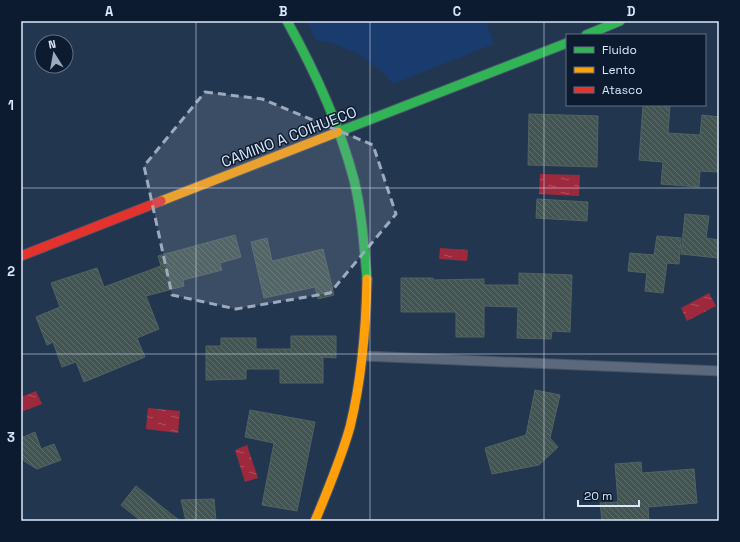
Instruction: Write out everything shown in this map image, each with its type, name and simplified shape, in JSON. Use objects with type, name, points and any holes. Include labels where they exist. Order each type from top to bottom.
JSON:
[{"type":"main road","points":[[287,21],[321,87],[340,132],[351,166],[364,237],[367,273],[368,309],[361,381],[343,452],[315,521]]},
{"type":"main road","points":[[608,27],[620,21]]},
{"type":"main road","points":[[589,34],[625,21]]},
{"type":"main road","name":"CAMINO A COIHUECO","points":[[21,256],[566,43]]},
{"type":"lane","points":[[364,356],[719,371]]},
{"type":"highlighted area","points":[[205,92],[262,99],[373,145],[396,214],[330,293],[236,309],[172,295],[144,166]]},
{"type":"shaded area","points":[[307,21],[486,21],[494,44],[393,84],[384,73],[359,54],[331,43],[316,40]]},
{"type":"water","points":[[540,174],[580,175],[579,196],[539,194]]},
{"type":"water","points":[[440,248],[468,250],[467,261],[439,259]]},
{"type":"water","points":[[709,293],[716,306],[687,321],[681,308]]},
{"type":"water","points":[[36,391],[42,404],[21,412],[21,397]]},
{"type":"water","points":[[148,408],[180,411],[178,433],[146,429]]},
{"type":"water","points":[[247,445],[258,478],[245,482],[235,450]]},
{"type":"building","points":[[643,106],[670,106],[668,133],[700,135],[702,115],[719,117],[719,172],[700,171],[699,187],[661,184],[663,162],[639,160]]},
{"type":"building","points":[[529,114],[598,116],[597,167],[528,165]]},
{"type":"building","points":[[537,199],[588,202],[587,221],[536,218]]},
{"type":"building","points":[[685,214],[709,216],[706,238],[719,240],[718,258],[681,254]]},
{"type":"building","points":[[235,235],[241,257],[220,263],[222,270],[183,280],[184,286],[146,296],[159,329],[137,338],[145,357],[84,382],[76,362],[62,367],[53,342],[47,345],[36,317],[60,307],[51,283],[97,268],[104,287],[161,266],[158,256]]},
{"type":"building","points":[[657,236],[681,238],[679,264],[667,263],[663,293],[645,291],[647,273],[628,271],[630,253],[654,255]]},
{"type":"building","points":[[267,238],[272,261],[323,249],[334,295],[318,299],[315,287],[264,298],[251,242]]},
{"type":"building","points":[[519,273],[572,275],[570,332],[552,331],[551,339],[517,338],[518,307],[484,306],[484,337],[456,337],[456,312],[401,312],[401,278],[433,278],[433,280],[484,279],[484,285],[519,285]]},
{"type":"building","points":[[291,336],[336,336],[336,358],[323,357],[323,383],[280,383],[280,369],[246,369],[246,379],[206,380],[206,346],[221,346],[221,338],[256,338],[256,349],[291,349]]},
{"type":"building","points":[[535,390],[560,395],[550,438],[558,447],[539,465],[492,474],[485,448],[526,435]]},
{"type":"building","points":[[250,410],[315,422],[297,511],[262,505],[274,443],[245,437]]},
{"type":"building","points":[[35,432],[41,449],[54,444],[61,460],[37,469],[24,461],[21,454],[21,438]]},
{"type":"building","points":[[641,462],[642,473],[694,469],[697,503],[648,507],[649,521],[602,521],[600,503],[618,502],[615,464]]},
{"type":"building","points":[[136,486],[180,521],[141,521],[121,505]]},
{"type":"building","points":[[214,499],[216,521],[186,521],[181,500]]},
{"type":"traffic: fast","points":[[287,21],[308,60],[326,99],[348,159],[359,205],[367,279]]},
{"type":"traffic: fast","points":[[588,34],[620,21]]},
{"type":"traffic: fast","points":[[338,132],[566,43]]},
{"type":"traffic: slow","points":[[161,201],[338,132]]},
{"type":"traffic: slow","points":[[315,521],[343,451],[354,409],[363,353],[367,279]]},
{"type":"traffic: jam","points":[[21,256],[161,201]]}]
